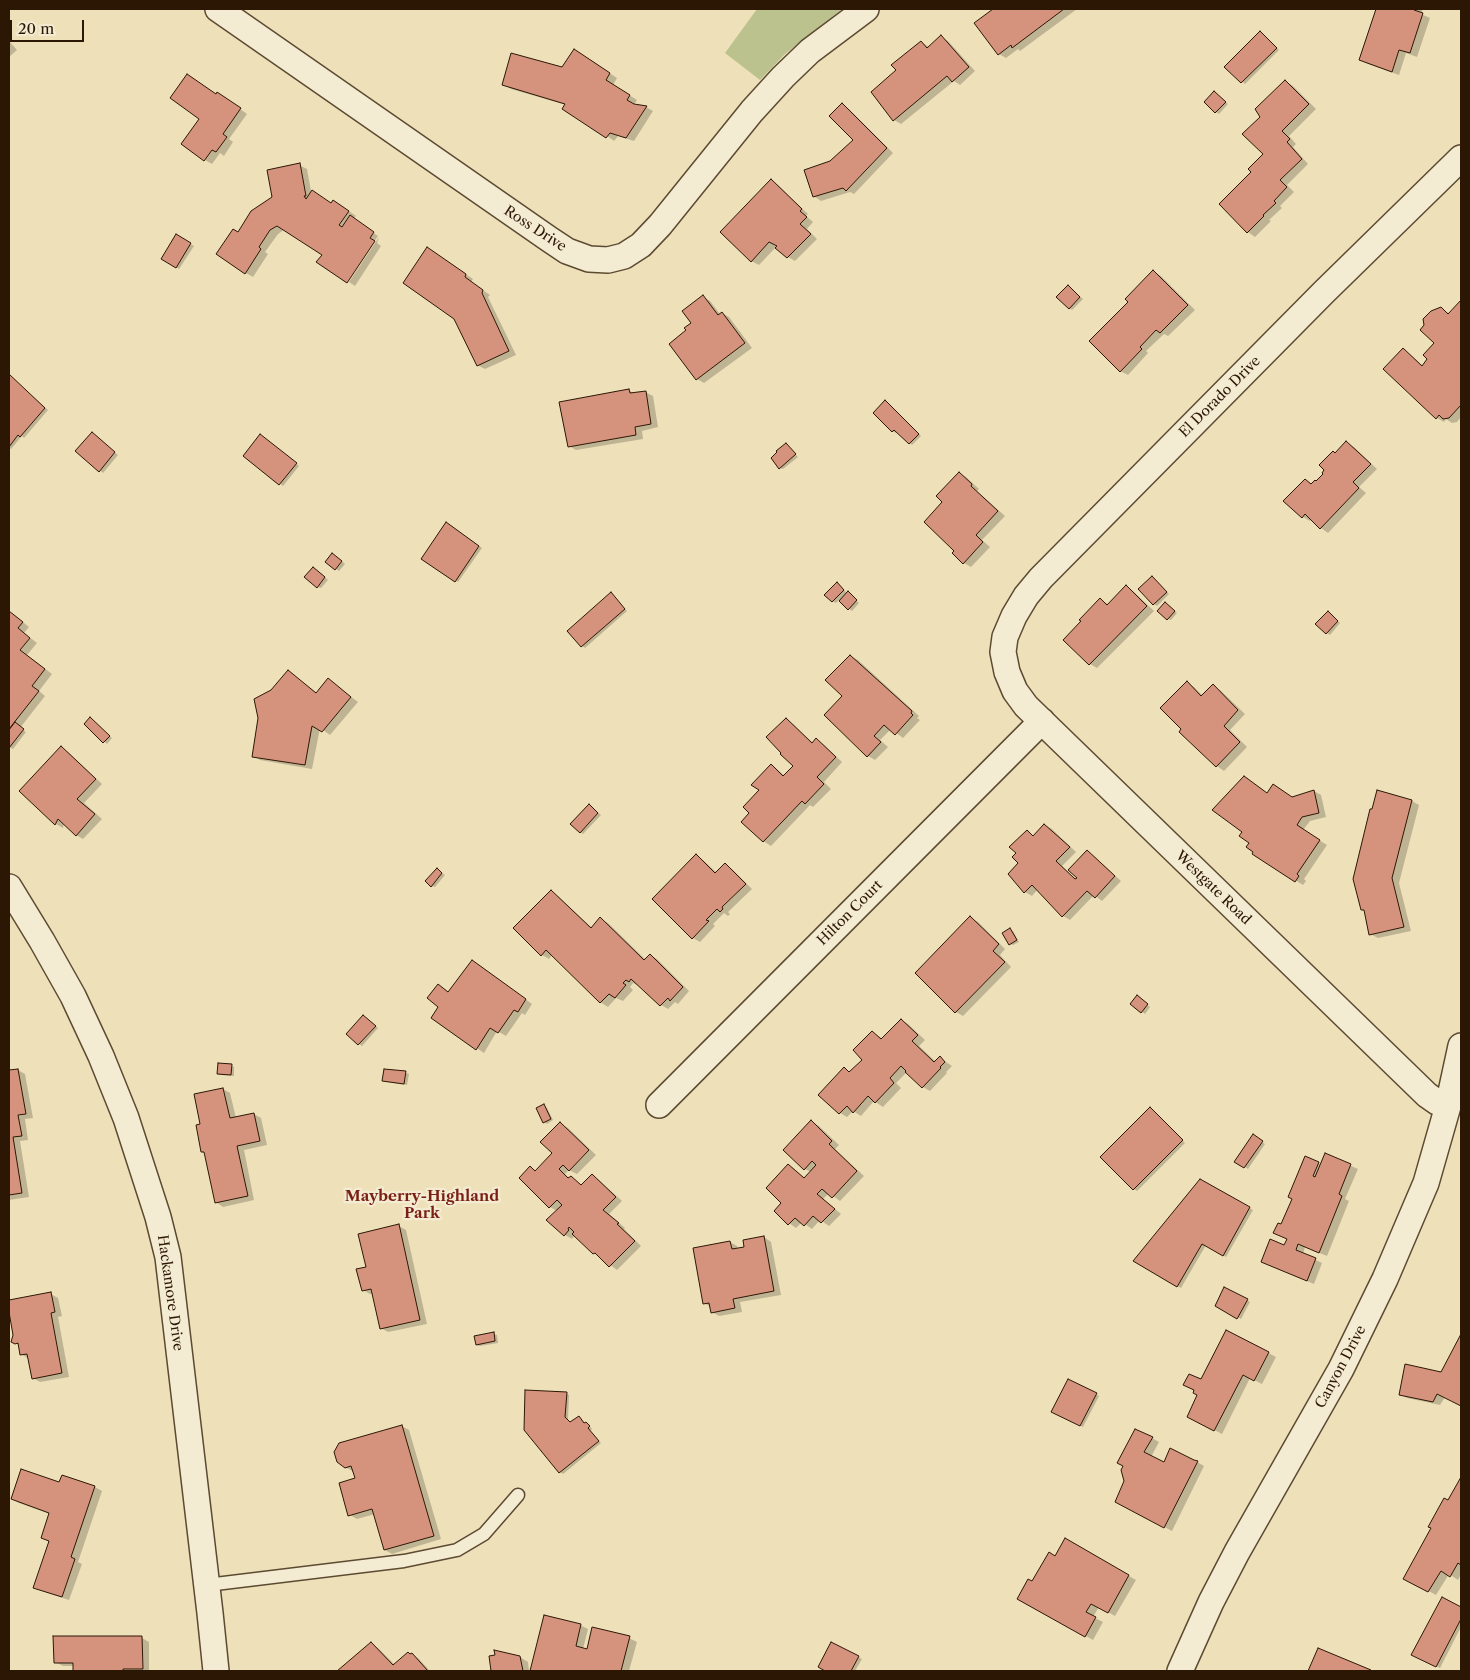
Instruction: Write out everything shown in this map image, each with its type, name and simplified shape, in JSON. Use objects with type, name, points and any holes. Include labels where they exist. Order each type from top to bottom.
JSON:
[{"type":"street","name":"Ross Drive","points":[[218,9],[548,239],[567,251],[589,259],[608,260],[624,256],[641,245],[660,225],[752,111],[783,77],[810,52],[866,9]]},
{"type":"street","name":"El Dorado Drive","points":[[1003,652],[1005,637],[1014,616],[1026,596],[1041,578],[1324,292],[1461,158]]},
{"type":"street","name":"Westgate Road","points":[[1003,652],[1006,672],[1015,691],[1026,706],[1427,1095],[1437,1102],[1448,1106]]},
{"type":"street","name":"Hilton Court","points":[[658,1105],[1042,721]]},
{"type":"street","name":"Hackamore Drive","points":[[9,887],[73,996],[101,1056],[129,1126],[158,1217],[168,1257],[216,1671]]},
{"type":"street","name":"Canyon Drive","points":[[1180,1671],[1232,1560],[1341,1369],[1382,1287],[1426,1183],[1448,1106],[1461,1046]]},
{"type":"lane","points":[[207,1586],[404,1561],[458,1550],[484,1534],[518,1495]]},
{"type":"green space","points":[[757,9],[842,9],[785,54],[760,80],[725,53]]},
{"type":"building","points":[[993,9],[1064,9],[1012,48],[1011,45],[998,55],[974,23]]},
{"type":"building","points":[[1376,9],[1414,9],[1423,13],[1410,53],[1399,50],[1392,72],[1359,60]]},
{"type":"building","points":[[1260,31],[1277,48],[1241,83],[1224,67]]},
{"type":"building","points":[[941,35],[969,67],[952,82],[947,76],[893,121],[871,92],[896,70],[891,65],[921,41],[927,48]]},
{"type":"building","points":[[574,49],[610,73],[606,80],[630,95],[627,100],[634,104],[647,106],[626,138],[610,133],[606,138],[562,109],[565,104],[502,85],[511,53],[562,67]]},
{"type":"building","points":[[187,74],[241,108],[223,134],[227,137],[216,152],[212,150],[204,161],[181,144],[199,119],[170,98]]},
{"type":"building","points":[[1285,80],[1309,104],[1282,131],[1290,139],[1287,142],[1302,159],[1280,180],[1287,187],[1274,201],[1276,203],[1247,233],[1219,204],[1251,172],[1248,169],[1263,154],[1242,134],[1260,117],[1255,109]]},
{"type":"building","points":[[1214,91],[1226,102],[1215,113],[1204,102]]},
{"type":"building","points":[[842,103],[887,148],[846,191],[843,188],[813,197],[804,170],[830,161],[853,140],[829,116]]},
{"type":"building","points":[[300,163],[306,199],[312,190],[331,203],[333,200],[349,211],[339,225],[342,227],[350,215],[374,232],[370,238],[375,241],[347,283],[316,262],[322,255],[277,226],[270,230],[259,247],[261,249],[245,274],[216,254],[233,229],[238,232],[251,211],[272,197],[267,170]]},
{"type":"building","points":[[771,179],[802,209],[800,211],[807,217],[800,224],[811,234],[787,258],[775,248],[777,246],[769,242],[751,262],[720,232]]},
{"type":"building","points":[[176,234],[191,243],[176,268],[161,259]]},
{"type":"building","points":[[427,247],[466,274],[465,277],[483,290],[482,293],[509,351],[477,366],[454,319],[403,283]]},
{"type":"building","points":[[1153,270],[1188,305],[1160,333],[1156,330],[1140,347],[1142,349],[1120,372],[1089,341],[1128,302],[1125,299]]},
{"type":"building","points":[[1068,285],[1080,297],[1069,309],[1056,297]]},
{"type":"building","points":[[703,295],[718,315],[722,312],[745,343],[696,380],[669,344],[686,330],[684,328],[691,323],[682,311]]},
{"type":"building","points":[[1461,300],[1461,405],[1449,418],[1443,419],[1439,415],[1436,419],[1383,369],[1403,348],[1422,366],[1427,359],[1423,355],[1434,343],[1420,330],[1424,325],[1423,319],[1431,311],[1441,307],[1448,314]]},
{"type":"building","points":[[9,374],[45,408],[20,437],[18,435],[9,447]]},
{"type":"building","points":[[629,389],[630,393],[646,391],[651,424],[635,427],[636,435],[568,447],[559,402]]},
{"type":"building","points":[[885,400],[919,434],[909,444],[894,430],[892,432],[873,413]]},
{"type":"building","points":[[92,432],[115,452],[99,472],[75,451]]},
{"type":"building","points":[[260,434],[297,463],[279,485],[243,456]]},
{"type":"building","points":[[1346,441],[1371,464],[1353,482],[1359,488],[1320,529],[1305,514],[1302,518],[1283,501],[1305,479],[1311,484],[1316,481],[1323,474],[1324,470],[1319,465],[1333,451],[1335,453]]},
{"type":"building","points":[[786,443],[796,454],[779,469],[771,458]]},
{"type":"building","points":[[959,472],[998,511],[976,535],[983,542],[963,564],[952,553],[954,551],[924,522],[942,502],[936,496]]},
{"type":"building","points":[[446,522],[479,546],[455,582],[421,559]]},
{"type":"building","points":[[332,553],[342,561],[335,570],[325,562]]},
{"type":"building","points":[[313,567],[325,577],[317,588],[304,577]]},
{"type":"building","points":[[1152,576],[1167,592],[1153,605],[1138,589]]},
{"type":"building","points":[[837,582],[844,590],[832,602],[824,595]]},
{"type":"building","points":[[1126,585],[1147,606],[1089,665],[1063,640],[1100,598],[1107,605]]},
{"type":"building","points":[[848,591],[857,600],[848,610],[839,601]]},
{"type":"building","points":[[611,592],[625,609],[581,647],[567,631]]},
{"type":"building","points":[[1165,602],[1175,611],[1167,620],[1157,611]]},
{"type":"building","points":[[9,611],[23,622],[18,628],[30,638],[20,650],[45,669],[32,686],[39,691],[9,729]]},
{"type":"building","points":[[1328,611],[1338,621],[1326,634],[1315,624]]},
{"type":"building","points":[[850,655],[912,711],[913,715],[895,735],[884,725],[874,736],[881,742],[867,757],[824,715],[842,696],[825,680]]},
{"type":"building","points":[[288,670],[316,693],[328,678],[351,697],[322,732],[312,726],[305,765],[252,757],[258,718],[254,699],[271,690]]},
{"type":"building","points":[[1187,681],[1201,696],[1213,684],[1238,710],[1224,726],[1240,742],[1216,767],[1179,732],[1181,729],[1160,708]]},
{"type":"building","points":[[90,717],[110,736],[103,743],[84,724]]},
{"type":"building","points":[[786,718],[812,743],[816,738],[836,757],[817,777],[824,784],[805,804],[802,801],[763,842],[741,822],[749,813],[743,807],[759,790],[751,785],[771,764],[783,776],[793,766],[766,737]]},
{"type":"building","points":[[15,722],[24,729],[9,748],[9,730]]},
{"type":"building","points":[[61,746],[96,779],[77,799],[95,814],[76,836],[58,819],[55,825],[19,791]]},
{"type":"building","points":[[1244,776],[1267,793],[1273,784],[1292,797],[1314,790],[1319,813],[1302,817],[1297,825],[1320,840],[1297,874],[1299,876],[1295,882],[1252,854],[1253,852],[1246,847],[1249,843],[1239,836],[1242,832],[1212,810]]},
{"type":"building","points":[[1377,790],[1412,800],[1392,878],[1404,927],[1369,935],[1364,910],[1361,910],[1353,879],[1370,809],[1372,809]]},
{"type":"building","points":[[589,804],[598,813],[580,833],[570,824]]},
{"type":"building","points":[[1044,824],[1070,847],[1056,861],[1075,879],[1077,878],[1068,870],[1087,850],[1115,876],[1095,898],[1087,891],[1062,917],[1032,885],[1024,893],[1008,874],[1018,863],[1012,857],[1016,853],[1009,847],[1027,830],[1033,836]]},
{"type":"building","points":[[696,854],[715,873],[725,863],[746,884],[722,907],[723,909],[720,912],[717,909],[706,920],[709,921],[692,939],[652,899]]},
{"type":"building","points":[[437,868],[442,873],[431,887],[425,881]]},
{"type":"building","points":[[551,890],[591,928],[600,917],[644,960],[650,954],[683,987],[670,1001],[668,998],[660,1006],[631,979],[629,982],[626,980],[623,983],[626,985],[615,998],[609,994],[600,1003],[546,950],[541,956],[513,928]]},
{"type":"building","points":[[970,916],[999,944],[993,951],[1005,962],[955,1013],[915,973]]},
{"type":"building","points":[[1010,928],[1017,940],[1009,945],[1002,933]]},
{"type":"building","points":[[472,960],[526,999],[518,1012],[514,1010],[498,1033],[490,1028],[476,1050],[431,1018],[438,1007],[427,998],[438,984],[448,992]]},
{"type":"building","points":[[1137,995],[1148,1004],[1141,1013],[1130,1004]]},
{"type":"building","points":[[363,1015],[376,1026],[358,1045],[346,1034]]},
{"type":"building","points":[[901,1019],[918,1035],[912,1041],[934,1062],[940,1056],[945,1062],[922,1088],[901,1066],[890,1078],[894,1083],[875,1103],[868,1096],[853,1113],[847,1106],[839,1114],[818,1095],[844,1067],[849,1072],[862,1060],[853,1050],[872,1031],[881,1039]]},
{"type":"building","points":[[218,1063],[232,1064],[231,1075],[217,1074]]},
{"type":"building","points":[[18,1069],[26,1114],[18,1115],[22,1136],[13,1137],[22,1193],[9,1195],[9,1070]]},
{"type":"building","points":[[384,1069],[406,1071],[404,1084],[382,1081]]},
{"type":"building","points":[[223,1088],[230,1118],[254,1113],[260,1141],[237,1146],[248,1196],[215,1203],[204,1152],[201,1152],[196,1125],[200,1124],[194,1094]]},
{"type":"building","points":[[544,1104],[551,1119],[543,1123],[536,1108]]},
{"type":"building","points":[[1150,1107],[1183,1140],[1133,1190],[1100,1157]]},
{"type":"building","points":[[811,1120],[832,1141],[829,1144],[857,1171],[832,1198],[822,1189],[817,1194],[835,1209],[821,1223],[813,1216],[804,1226],[795,1218],[788,1225],[774,1211],[781,1203],[766,1188],[788,1164],[804,1178],[816,1165],[812,1161],[804,1170],[783,1150]]},
{"type":"building","points":[[560,1122],[589,1150],[569,1171],[563,1165],[559,1169],[568,1178],[571,1176],[581,1185],[592,1174],[616,1197],[603,1210],[619,1223],[617,1224],[635,1241],[609,1267],[572,1234],[574,1232],[569,1227],[564,1236],[546,1220],[562,1205],[557,1200],[549,1208],[519,1178],[530,1166],[535,1171],[552,1153],[540,1142]]},
{"type":"building","points":[[1253,1134],[1263,1141],[1244,1168],[1234,1162]]},
{"type":"building","points":[[1325,1153],[1351,1164],[1339,1194],[1342,1196],[1319,1253],[1298,1244],[1296,1250],[1316,1258],[1307,1281],[1261,1262],[1270,1239],[1284,1245],[1287,1239],[1273,1233],[1278,1223],[1281,1224],[1292,1199],[1288,1197],[1305,1156],[1319,1162],[1313,1176],[1315,1177]]},
{"type":"building","points":[[1200,1179],[1250,1207],[1223,1256],[1202,1244],[1177,1287],[1133,1261]]},
{"type":"building","points":[[399,1224],[420,1320],[380,1329],[371,1289],[362,1291],[356,1269],[366,1267],[358,1234]]},
{"type":"building","points":[[764,1236],[774,1291],[733,1299],[735,1308],[711,1313],[709,1303],[703,1304],[693,1248],[730,1241],[732,1249],[744,1247],[743,1240]]},
{"type":"building","points":[[1224,1287],[1248,1299],[1237,1319],[1215,1306]]},
{"type":"building","points":[[51,1292],[55,1312],[51,1313],[62,1373],[32,1379],[27,1354],[20,1355],[18,1343],[11,1342],[13,1335],[9,1300]]},
{"type":"building","points":[[1226,1330],[1269,1352],[1254,1381],[1243,1375],[1214,1431],[1187,1417],[1197,1395],[1193,1393],[1194,1390],[1183,1385],[1189,1374],[1201,1379]]},
{"type":"building","points":[[494,1332],[495,1341],[476,1345],[474,1336]]},
{"type":"building","points":[[1461,1334],[1461,1406],[1437,1394],[1433,1402],[1399,1395],[1405,1364],[1441,1372]]},
{"type":"building","points":[[1068,1379],[1097,1393],[1080,1426],[1051,1412]]},
{"type":"building","points":[[525,1390],[567,1392],[565,1417],[570,1422],[579,1416],[584,1423],[586,1422],[590,1426],[588,1428],[599,1441],[559,1473],[524,1430]]},
{"type":"building","points":[[402,1425],[434,1536],[384,1550],[372,1509],[348,1516],[339,1483],[355,1478],[351,1466],[345,1468],[337,1462],[334,1452],[339,1443]]},
{"type":"building","points":[[1135,1429],[1153,1437],[1144,1452],[1164,1462],[1170,1448],[1198,1461],[1164,1528],[1115,1502],[1124,1481],[1121,1470],[1123,1466],[1117,1463]]},
{"type":"building","points":[[21,1469],[59,1482],[62,1475],[95,1486],[71,1557],[75,1559],[62,1597],[33,1588],[49,1541],[41,1538],[49,1513],[11,1499]]},
{"type":"building","points":[[1461,1477],[1461,1565],[1458,1563],[1450,1577],[1441,1571],[1428,1592],[1403,1579],[1431,1528],[1428,1527],[1444,1498],[1448,1500]]},
{"type":"building","points":[[1065,1538],[1129,1575],[1108,1613],[1091,1604],[1086,1612],[1096,1617],[1085,1637],[1017,1599],[1028,1579],[1032,1581],[1049,1552],[1055,1556]]},
{"type":"building","points":[[1442,1597],[1461,1607],[1461,1619],[1436,1667],[1411,1655]]},
{"type":"building","points":[[544,1615],[581,1624],[576,1646],[587,1649],[592,1627],[630,1636],[621,1671],[530,1671]]},
{"type":"building","points":[[53,1636],[142,1636],[143,1669],[73,1671],[73,1663],[54,1663]]},
{"type":"building","points":[[371,1642],[393,1665],[408,1652],[412,1653],[428,1671],[337,1671]]},
{"type":"building","points":[[831,1642],[859,1656],[851,1671],[825,1671],[818,1667]]},
{"type":"building","points":[[1318,1648],[1371,1670],[1371,1671],[1308,1671]]},
{"type":"building","points":[[494,1650],[520,1656],[523,1671],[491,1671],[489,1656],[495,1655]]},
{"type":"district","name":"Mayberry-Highland Park","points":[[422,1206]]}]
